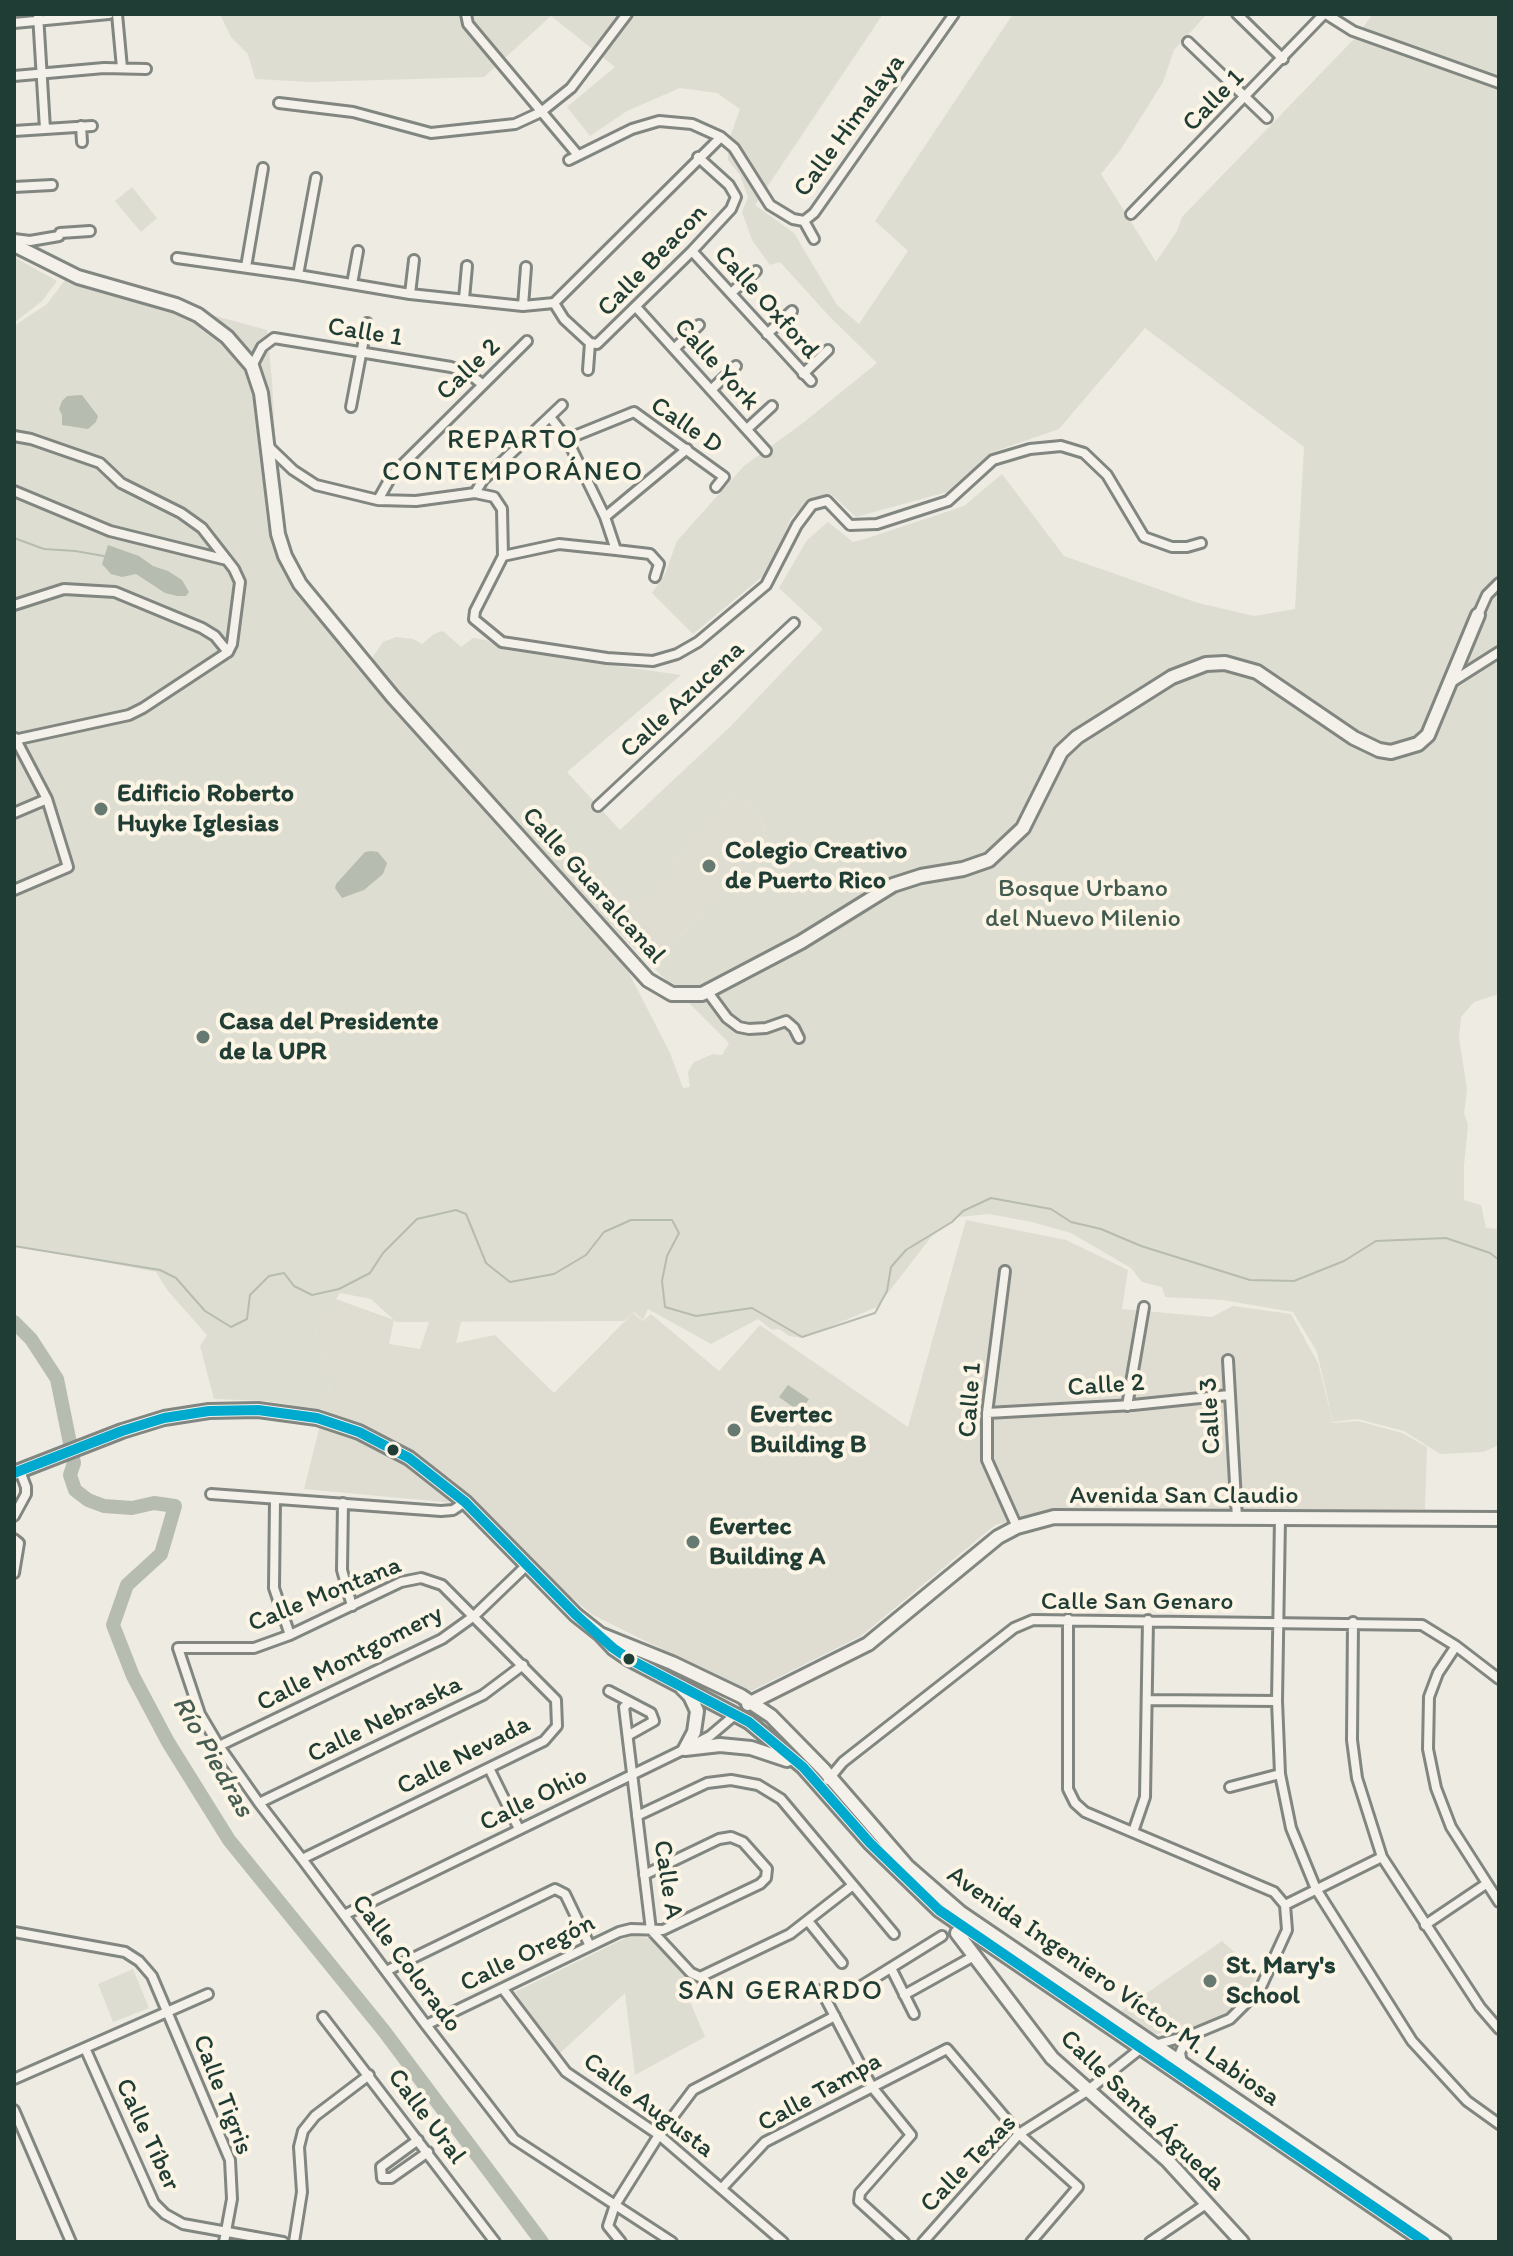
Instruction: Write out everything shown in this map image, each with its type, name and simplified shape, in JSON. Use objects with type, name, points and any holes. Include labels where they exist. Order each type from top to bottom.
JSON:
[{"type":"street","points":[[14,23],[39,18],[109,14]]},
{"type":"street","points":[[117,14],[122,68]]},
{"type":"street","points":[[466,14],[468,24],[577,154]]},
{"type":"street","points":[[279,103],[353,112],[431,133],[515,124],[541,112],[571,88],[627,14]]},
{"type":"street","name":"Calle Himalaya","points":[[804,221],[814,213],[954,14]]},
{"type":"street","points":[[1237,14],[1283,59]]},
{"type":"street","points":[[1325,14],[1353,31],[1499,83]]},
{"type":"street","name":"Calle 1","points":[[1131,214],[1325,14]]},
{"type":"street","points":[[39,18],[45,129]]},
{"type":"street","points":[[1188,42],[1267,118]]},
{"type":"street","points":[[14,76],[146,69]]},
{"type":"street","points":[[569,160],[632,129],[659,121],[692,124],[721,137],[734,148],[770,205],[793,219],[804,221],[814,239]]},
{"type":"street","points":[[81,126],[82,142]]},
{"type":"street","points":[[14,131],[92,126]]},
{"type":"street","points":[[177,258],[410,294],[523,306],[554,303],[721,137]]},
{"type":"street","name":"Calle Beacon","points":[[554,303],[564,319],[590,343],[597,344],[692,251],[731,209],[736,197],[729,185],[698,157]]},
{"type":"street","points":[[246,267],[263,168]]},
{"type":"street","points":[[298,275],[316,178]]},
{"type":"street","points":[[14,187],[52,185]]},
{"type":"street","points":[[14,239],[30,241],[59,236],[60,233],[90,231]]},
{"type":"street","name":"Calle Guaralcanal","points":[[14,245],[78,277],[176,305],[198,315],[227,337],[252,366],[261,393],[278,534],[288,564],[300,584],[393,697],[648,980],[672,994],[707,991],[801,942],[893,885],[989,860],[1023,828],[1061,752],[1077,737],[1172,677],[1206,664],[1225,663],[1257,672],[1354,738],[1379,750],[1391,752],[1418,744],[1428,735],[1487,595],[1499,583]]},
{"type":"street","points":[[352,284],[358,251]]},
{"type":"street","name":"Calle Oxford","points":[[692,251],[811,381]]},
{"type":"street","points":[[410,294],[414,260]]},
{"type":"street","points":[[464,299],[467,266]]},
{"type":"street","points":[[523,306],[526,267]]},
{"type":"street","points":[[731,293],[756,271]]},
{"type":"street","name":"Calle York","points":[[636,307],[766,451]]},
{"type":"street","points":[[767,334],[792,311]]},
{"type":"street","points":[[351,407],[367,323]]},
{"type":"street","points":[[674,349],[699,325]]},
{"type":"street","name":"Calle 1","points":[[252,366],[262,347],[274,338],[451,367],[468,373],[482,384]]},
{"type":"street","name":"Calle 2","points":[[378,500],[392,475],[527,341]]},
{"type":"street","points":[[588,370],[590,343]]},
{"type":"street","points":[[803,374],[828,350]]},
{"type":"street","points":[[711,390],[736,366]]},
{"type":"street","points":[[475,493],[483,480],[562,405]]},
{"type":"street","points":[[747,429],[772,406]]},
{"type":"street","name":"Calle D","points":[[567,439],[634,412],[724,477],[716,487]]},
{"type":"street","points":[[550,417],[567,439],[605,517],[616,550]]},
{"type":"street","points":[[14,436],[100,463],[121,483],[181,513],[202,528],[228,560],[240,582],[232,644],[228,652],[129,715],[15,739],[47,799],[68,867],[14,890]]},
{"type":"street","points":[[268,446],[293,470],[316,485],[378,500],[416,501],[475,493],[494,497],[502,509],[503,556],[475,611],[474,619],[502,642],[607,658],[653,661],[677,654],[698,642],[766,585],[797,525],[812,505],[827,501],[850,525],[877,524],[948,501],[993,460],[1030,449],[1061,446],[1084,453],[1107,475],[1144,537],[1172,547],[1201,543]]},
{"type":"street","points":[[605,517],[687,449]]},
{"type":"street","points":[[14,491],[110,531],[228,560]]},
{"type":"street","points":[[503,556],[559,544],[650,554],[659,564],[655,577]]},
{"type":"street","points":[[14,605],[64,589],[115,592],[202,628],[215,636],[228,652]]},
{"type":"street","name":"Calle Azucena","points":[[598,806],[788,625]]},
{"type":"street","points":[[1449,684],[1499,652]]},
{"type":"street","points":[[14,813],[47,799]]},
{"type":"street","points":[[707,991],[727,1018],[739,1027],[766,1028],[786,1021],[799,1038]]},
{"type":"street","name":"Calle 1","points":[[1005,1271],[987,1413],[987,1460],[1017,1527]]},
{"type":"street","points":[[1127,1406],[1144,1307]]},
{"type":"street","name":"Calle 3","points":[[1228,1360],[1237,1518]]},
{"type":"street","name":"Calle 2","points":[[987,1413],[1127,1406],[1229,1395]]},
{"type":"street","name":"Avenida Ingeniero Víctor M. Labiosa","points":[[17,1472],[101,1438],[164,1418],[209,1411],[258,1410],[317,1418],[359,1432],[409,1458],[465,1502],[576,1615],[613,1648],[736,1714],[826,1782],[907,1866],[961,1913],[1444,2242]]},
{"type":"street","points":[[14,1516],[26,1494],[26,1487],[17,1472]]},
{"type":"street","points":[[211,1494],[441,1511],[453,1510],[465,1502]]},
{"type":"street","points":[[275,1500],[274,1588],[290,1635]]},
{"type":"street","points":[[343,1503],[342,1570],[352,1606]]},
{"type":"street","name":"Avenida San Claudio","points":[[736,1714],[751,1702],[868,1644],[991,1542],[1017,1527],[1054,1517],[1499,1519]]},
{"type":"street","points":[[1280,1518],[1277,1701],[1280,1774],[1291,1828],[1316,1889],[1412,2041],[1467,2101],[1499,2124]]},
{"type":"street","points":[[14,1539],[19,1543],[14,1573]]},
{"type":"street","name":"Calle Montgomery","points":[[219,1746],[442,1639],[474,1616],[527,1565]]},
{"type":"street","name":"Calle Montana","points":[[178,1648],[254,1648],[290,1635],[401,1582],[421,1578],[442,1585],[474,1616]]},
{"type":"street","name":"Calle Nevada","points":[[302,1859],[544,1741],[557,1726],[556,1700],[474,1616]]},
{"type":"street","points":[[1068,1619],[1068,1789],[1075,1803],[1085,1812],[1274,1892],[1285,1905],[1287,1930],[1260,1989],[1230,2019],[1192,2035],[1140,2049]]},
{"type":"street","name":"Calle San Genaro","points":[[826,1782],[843,1762],[1014,1628],[1033,1620],[1422,1625],[1499,1679]]},
{"type":"street","points":[[1133,1832],[1145,1797],[1148,1620]]},
{"type":"street","points":[[1353,1622],[1352,1740],[1357,1778],[1382,1857],[1480,2007],[1499,2029]]},
{"type":"street","name":"Avenida Ingeniero Víctor M. Labiosa","points":[[600,1634],[641,1648],[751,1702],[783,1726],[870,1843],[939,1910],[1425,2242]]},
{"type":"street","points":[[1456,1646],[1438,1673],[1429,1697],[1428,1749],[1436,1788],[1451,1827],[1499,1902]]},
{"type":"street","name":"Calle Colorado","points":[[178,1648],[200,1714],[219,1746],[514,2139],[672,2242]]},
{"type":"street","name":"Calle Nebraska","points":[[259,1803],[483,1695],[523,1665]]},
{"type":"street","points":[[675,1682],[690,1696],[697,1711],[694,1732],[685,1749]]},
{"type":"street","points":[[609,1691],[630,1702],[651,1713],[654,1721],[629,1735],[624,1707],[630,1702]]},
{"type":"street","points":[[1148,1700],[1277,1701]]},
{"type":"street","name":"Calle Ohio","points":[[344,1915],[685,1749],[710,1736],[736,1714]]},
{"type":"street","name":"Calle A","points":[[629,1735],[651,1930],[691,1973],[700,1977],[790,1934],[853,1885]]},
{"type":"street","points":[[685,1749],[720,1745],[751,1748],[803,1767]]},
{"type":"street","points":[[489,1768],[519,1829]]},
{"type":"street","points":[[1230,1787],[1280,1774]]},
{"type":"street","points":[[637,1816],[707,1783],[731,1780],[758,1785],[781,1799],[894,1934]]},
{"type":"street","name":"Calle Oregón","points":[[426,2025],[619,1932],[631,1929],[663,1930],[760,1884],[766,1878],[767,1869],[743,1842],[731,1837],[719,1839],[644,1875]]},
{"type":"street","points":[[1285,1905],[1382,1857]]},
{"type":"street","points":[[1425,1925],[1486,1884]]},
{"type":"street","points":[[386,1971],[555,1889],[565,1894],[590,1946]]},
{"type":"street","points":[[808,1921],[842,1963]]},
{"type":"street","name":"Calle Tigris","points":[[14,1932],[125,1952],[139,1961],[152,1976],[230,2160],[232,2199],[225,2237]]},
{"type":"street","name":"Calle Santa Águeda","points":[[957,1933],[1052,2058],[1167,2160],[1242,2242]]},
{"type":"street","points":[[863,1985],[942,1936]]},
{"type":"street","points":[[904,1995],[974,1956]]},
{"type":"street","points":[[891,1968],[914,2014]]},
{"type":"street","name":"Calle Augusta","points":[[503,1989],[566,2072],[659,2135],[783,2242]]},
{"type":"street","points":[[821,1990],[872,2087],[911,2135],[860,2193],[859,2201],[904,2242]]},
{"type":"street","points":[[14,2079],[208,1994]]},
{"type":"street","points":[[621,2242],[608,2226],[615,2205],[659,2135],[693,2090],[835,2016]]},
{"type":"street","name":"Calle Ural","points":[[323,2017],[495,2242]]},
{"type":"street","points":[[1182,2063],[1180,2053],[1192,2035]]},
{"type":"street","name":"Calle Tíber","points":[[85,2048],[154,2203],[165,2214],[183,2224],[225,2237],[283,2242]]},
{"type":"street","name":"Calle Tampa","points":[[722,2188],[765,2142],[947,2049],[1019,2134]]},
{"type":"street","name":"Calle Texas","points":[[923,2242],[1019,2134],[1087,2091],[1140,2049]]},
{"type":"street","points":[[294,2242],[302,2192],[299,2147],[303,2131],[315,2116],[369,2075]]},
{"type":"street","points":[[14,2110],[71,2242]]},
{"type":"street","points":[[1019,2134],[1078,2187],[1031,2242]]},
{"type":"street","points":[[418,2140],[381,2167],[382,2178],[391,2178],[428,2152]]},
{"type":"street","points":[[1150,2242],[1206,2204]]},
{"type":"shaded area","points":[[82,395],[98,416],[96,422],[88,429],[62,425],[59,409],[62,401],[67,396]]},
{"type":"shaded area","points":[[108,545],[168,571],[182,580],[189,592],[186,596],[177,596],[165,593],[136,574],[122,577],[111,574],[102,564]]},
{"type":"shaded area","name":"Colegio Creativo de Puerto Rico","points":[[732,797],[750,804],[761,819],[766,842],[711,908],[649,963],[610,924],[654,889],[694,837]]},
{"type":"shaded area","points":[[365,852],[378,852],[387,863],[383,874],[364,890],[342,898],[335,888],[336,884]]},
{"type":"shaded area","points":[[966,1220],[1066,1240],[1128,1270],[1122,1309],[1212,1317],[1233,1306],[1291,1314],[1318,1363],[1333,1423],[1358,1421],[1402,1433],[1427,1447],[1425,1509],[1053,1511],[995,1525],[861,1636],[749,1692],[593,1615],[454,1503],[304,1489],[331,1382],[315,1332],[336,1299],[394,1320],[389,1344],[420,1349],[430,1319],[461,1322],[456,1343],[495,1335],[554,1393],[633,1313],[643,1321],[651,1314],[719,1371],[760,1325],[908,1427]]},
{"type":"shaded area","points":[[788,1385],[809,1399],[800,1412],[779,1397]]},
{"type":"shaded area","name":"St. Mary's School","points":[[1222,1941],[1258,1973],[1251,1989],[1232,2009],[1217,2019],[1194,2027],[1157,2034],[1148,2032],[1121,2011]]},
{"type":"green space","name":"Bosque Urbano del Nuevo Milenio","points":[[220,14],[883,14],[755,205],[794,233],[837,305],[859,324],[908,251],[875,221],[1013,14],[1207,14],[1174,50],[1163,82],[1121,149],[1101,174],[1156,262],[1177,231],[1182,217],[1354,39],[1373,14],[1499,14],[1499,994],[1474,1002],[1461,1017],[1459,1037],[1467,1090],[1464,1200],[1481,1205],[1486,1228],[1499,1229],[1499,1445],[1483,1452],[1440,1454],[1404,1431],[1358,1419],[1333,1422],[1317,1352],[1293,1312],[1223,1300],[1165,1297],[1162,1287],[1142,1282],[1131,1268],[1071,1233],[989,1214],[958,1217],[932,1236],[877,1307],[803,1338],[789,1336],[779,1329],[772,1330],[758,1319],[711,1344],[648,1309],[643,1320],[634,1312],[624,1321],[396,1322],[371,1299],[340,1293],[315,1332],[331,1382],[324,1410],[267,1401],[214,1399],[200,1346],[207,1335],[168,1291],[156,1272],[14,1245],[14,326],[47,304],[68,276],[267,330],[280,537],[287,574],[312,607],[371,668],[372,658],[383,642],[396,637],[413,639],[422,644],[443,631],[461,647],[473,638],[486,640],[505,650],[681,675],[567,772],[620,830],[732,725],[823,629],[779,588],[807,540],[828,522],[853,542],[865,539],[964,506],[1002,474],[1064,556],[1198,603],[1254,616],[1295,609],[1304,447],[1145,328],[1059,429],[990,453],[947,492],[856,517],[831,494],[812,498],[791,518],[768,572],[693,634],[652,593],[665,574],[677,541],[744,466],[877,363],[780,262],[770,265],[752,240],[742,212],[748,197],[740,175],[728,160],[728,143],[740,109],[717,93],[680,88],[627,111],[590,136],[567,107],[615,67],[551,16],[484,77],[310,82],[255,79],[248,54],[231,37]],"holes":[[[732,797],[750,804],[761,819],[766,842],[711,908],[649,963],[729,1043],[722,1055],[713,1054],[694,1062],[688,1072],[690,1087],[683,1088],[670,1053],[629,973],[597,929],[610,924],[654,889],[694,837]]]},
{"type":"green space","points":[[132,187],[157,218],[141,232],[115,201]]},
{"type":"green space","points":[[14,257],[57,281],[42,301],[14,323]]},
{"type":"green space","points":[[632,1935],[651,1939],[685,1975],[685,1990],[705,2037],[635,2075],[625,1993],[559,2054],[515,1992]]},
{"type":"green space","points":[[133,1969],[149,2008],[113,2022],[98,1984]]},
{"type":"waterway","points":[[14,538],[44,549],[104,556]]},
{"type":"waterway","points":[[14,1246],[160,1270],[176,1278],[205,1311],[231,1327],[247,1319],[250,1295],[269,1276],[284,1273],[294,1286],[312,1295],[339,1289],[370,1273],[383,1253],[417,1219],[456,1210],[466,1214],[486,1263],[510,1282],[554,1274],[586,1255],[604,1232],[631,1220],[672,1220],[679,1233],[667,1256],[662,1281],[665,1307],[696,1316],[752,1308],[802,1337],[875,1313],[887,1291],[891,1267],[906,1250],[952,1222],[963,1211],[991,1198],[1051,1209],[1071,1222],[1101,1229],[1141,1246],[1250,1280],[1294,1281],[1344,1261],[1376,1241],[1446,1238],[1490,1253],[1499,1260]]},
{"type":"waterway","name":"Río Piedras","points":[[14,1322],[31,1339],[57,1379],[74,1463],[70,1475],[75,1490],[88,1500],[104,1506],[132,1508],[154,1503],[175,1506],[161,1554],[127,1585],[113,1625],[133,1676],[168,1742],[229,1840],[384,2031],[542,2242]]},
{"type":"transit line","points":[[14,1473],[122,1431],[164,1418],[209,1411],[258,1410],[317,1418],[359,1432],[409,1458],[465,1502],[576,1615],[613,1648],[749,1722],[803,1767],[870,1843],[939,1910],[1425,2242]]},
{"type":"place","name":"Edificio Roberto Huyke Iglesias","points":[[101,809]]},
{"type":"place","name":"Colegio Creativo de Puerto Rico","points":[[709,866]]},
{"type":"place","name":"Casa del Presidente de la UPR","points":[[203,1037]]},
{"type":"place","name":"Evertec Building B","points":[[734,1430]]},
{"type":"place","name":"Evertec Building A","points":[[693,1542]]},
{"type":"place","name":"St. Mary's School","points":[[1210,1981]]},
{"type":"district","name":"REPARTO CONTEMPORÁNEO","points":[[513,457]]},
{"type":"district","name":"SAN GERARDO","points":[[781,1992]]}]
